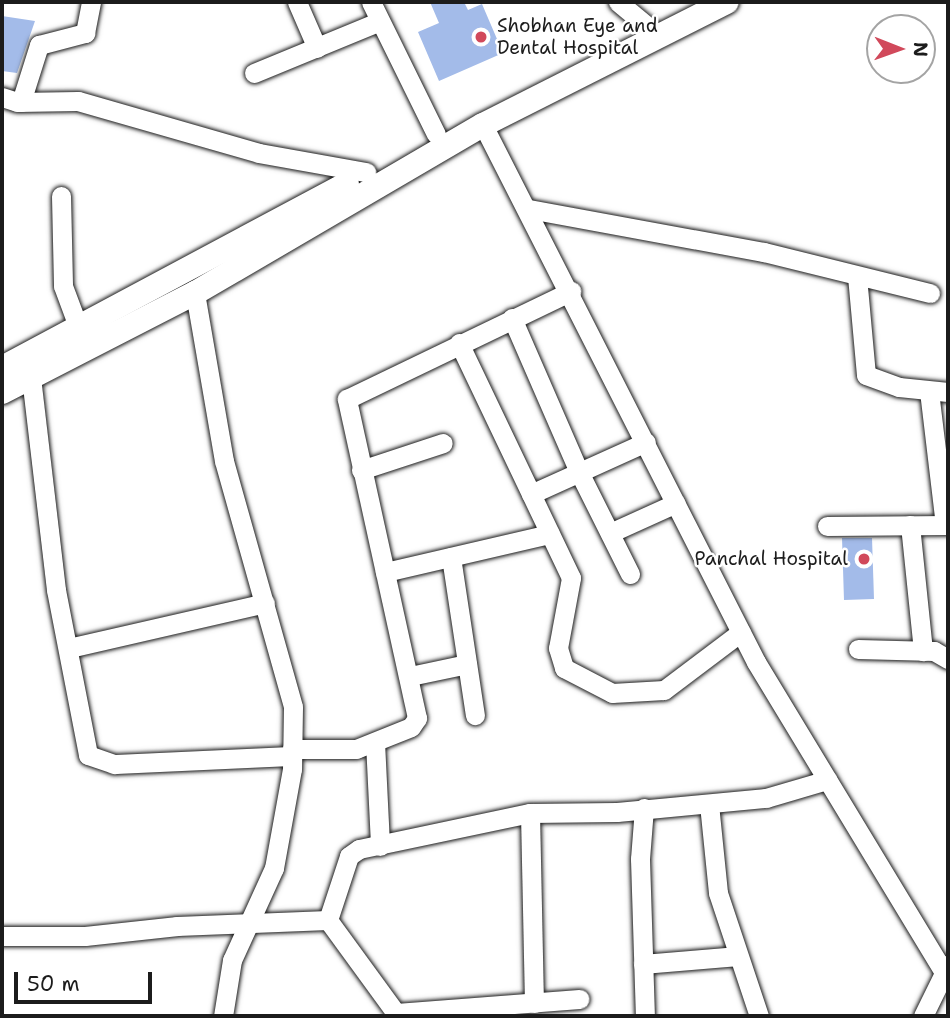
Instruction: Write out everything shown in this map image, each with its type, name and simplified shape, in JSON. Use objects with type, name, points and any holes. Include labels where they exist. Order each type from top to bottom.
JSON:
[{"type":"main road","points":[[2,392],[195,293],[483,125],[653,31],[697,2]]},
{"type":"main road","points":[[2,368],[79,329],[436,134],[653,31],[727,2]]},
{"type":"street","points":[[21,102],[39,45],[85,33],[91,2]]},
{"type":"street","points":[[297,2],[317,48]]},
{"type":"street","points":[[618,2],[653,31]]},
{"type":"street","points":[[254,73],[317,48],[375,8],[436,134]]},
{"type":"street","points":[[2,97],[21,102],[78,101],[259,153],[366,172]]},
{"type":"street","points":[[483,125],[529,208],[741,632],[827,780],[947,972],[923,1016]]},
{"type":"street","points":[[61,196],[63,286],[79,329]]},
{"type":"street","points":[[529,208],[764,252],[930,293]]},
{"type":"street","points":[[827,526],[946,525],[939,391],[899,387],[866,375],[857,276]]},
{"type":"street","points":[[31,377],[56,590],[88,755],[98,761],[340,751],[375,741],[415,723],[410,676],[361,470],[347,398],[570,291]]},
{"type":"street","points":[[195,293],[224,461],[293,707],[292,753],[274,868],[232,960],[223,1016]]},
{"type":"street","points":[[512,318],[579,472],[630,574]]},
{"type":"street","points":[[459,343],[571,578],[558,648],[564,668],[572,676],[612,693],[664,690],[741,632]]},
{"type":"street","points":[[531,494],[646,442]]},
{"type":"street","points":[[361,470],[443,443]]},
{"type":"street","points":[[610,533],[676,503]]},
{"type":"street","points":[[910,525],[937,654],[948,676]]},
{"type":"street","points":[[385,572],[550,534]]},
{"type":"street","points":[[450,557],[475,715]]},
{"type":"street","points":[[69,648],[265,603]]},
{"type":"street","points":[[858,649],[937,654]]},
{"type":"street","points":[[410,676],[467,664]]},
{"type":"street","points":[[375,741],[380,846]]},
{"type":"street","points":[[328,920],[349,856],[359,849],[530,813],[709,804],[766,798],[827,780]]},
{"type":"street","points":[[709,804],[718,893],[758,1016]]},
{"type":"street","points":[[644,808],[640,859],[645,1016]]},
{"type":"street","points":[[530,813],[534,1003]]},
{"type":"street","points":[[2,936],[85,936],[250,923],[328,920]]},
{"type":"street","points":[[328,920],[397,1015],[579,999]]},
{"type":"street","points":[[643,964],[738,956]]},
{"type":"building","points":[[430,2],[464,2],[468,10],[482,4],[503,53],[439,81],[418,32],[439,23]]},
{"type":"building","points":[[2,16],[35,21],[17,73],[2,71]]},
{"type":"building","points":[[842,538],[872,538],[874,599],[844,600]]},
{"type":"place","name":"Shobhan Eye and Dental Hospital","points":[[481,37]]},
{"type":"place","name":"Panchal Hospital","points":[[864,559]]}]
